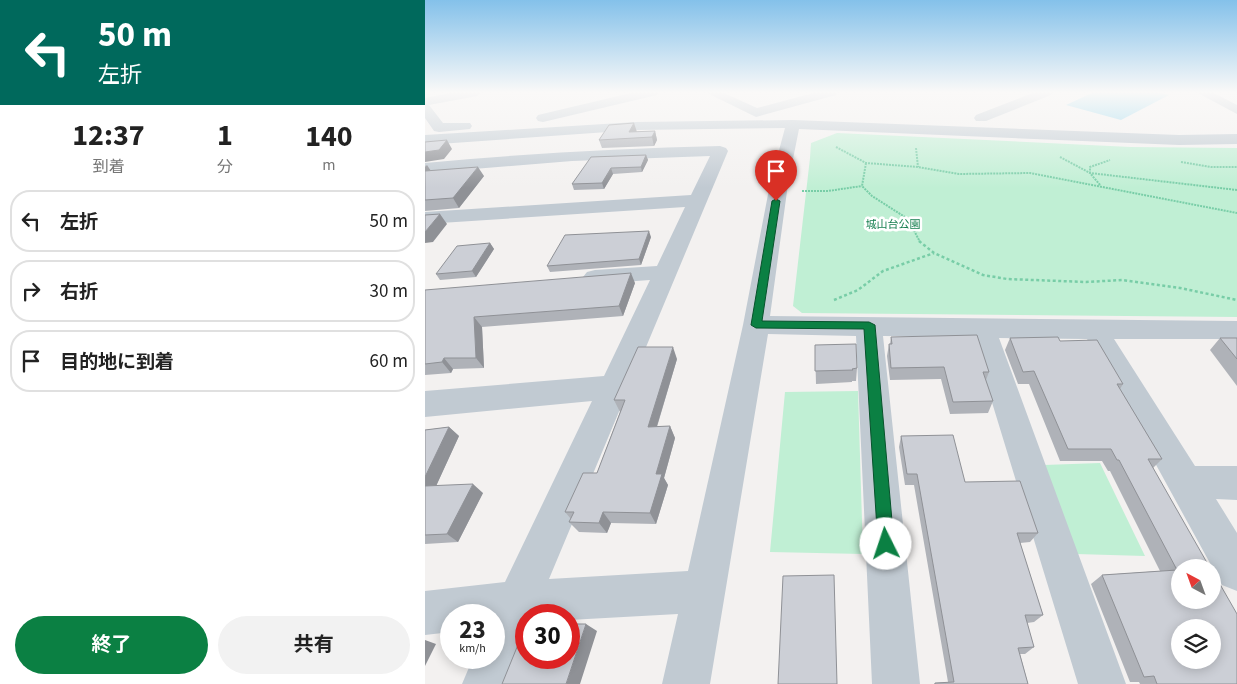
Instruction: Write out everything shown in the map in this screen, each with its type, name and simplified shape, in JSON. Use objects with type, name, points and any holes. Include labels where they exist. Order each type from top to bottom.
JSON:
[{"type":"street","points":[[436,124],[439,128],[491,124]]},
{"type":"street","points":[[686,684],[756,325],[779,184],[793,124]]},
{"type":"street","points":[[425,140],[637,126],[793,124],[1179,140],[1237,139]]},
{"type":"street","points":[[425,168],[556,157],[720,151],[518,602],[485,684]]},
{"type":"street","points":[[425,218],[698,200]]},
{"type":"street","points":[[569,279],[666,272]]},
{"type":"street","points":[[756,325],[1237,330]]},
{"type":"street","points":[[869,325],[896,684]]},
{"type":"street","points":[[982,328],[1102,684]]},
{"type":"street","points":[[1095,330],[1237,570]]},
{"type":"street","points":[[425,404],[615,387]]},
{"type":"street","points":[[1185,482],[1237,483]]},
{"type":"street","points":[[425,613],[518,602],[703,591]]},
{"type":"path","points":[[917,147],[915,152],[918,167]]},
{"type":"path","points":[[1057,157],[1063,158],[1090,172],[1237,190]]},
{"type":"path","points":[[1090,172],[1090,167],[1114,159]]},
{"type":"path","points":[[1175,161],[1211,167],[1237,167]]},
{"type":"path","points":[[862,186],[866,164],[918,167],[959,174],[1030,173],[1101,185],[1129,193],[1237,213]]},
{"type":"path","points":[[1090,172],[1101,185]]},
{"type":"path","points":[[802,191],[828,191],[862,186]]},
{"type":"path","points":[[862,186],[872,196],[908,219],[920,242],[934,253],[983,275],[1007,279],[1086,282],[1122,280],[1180,288],[1237,300]]},
{"type":"path","points":[[828,302],[858,290],[883,270],[934,253]]},
{"type":"green space","name":"城山台公園","points":[[837,133],[1131,147],[1237,148],[1237,317],[802,313],[793,306],[811,143]]},
{"type":"green space","points":[[858,391],[863,554],[770,552],[785,392]]},
{"type":"green space","points":[[1100,463],[1145,556],[1076,554],[1044,465]]},
{"type":"building","points":[[633,124],[629,132],[655,131],[652,137],[599,140],[609,125]]},
{"type":"building","points":[[447,140],[439,150],[425,152],[425,142]]},
{"type":"building","points":[[646,155],[641,167],[611,168],[602,183],[572,184],[591,157]]},
{"type":"building","points":[[478,167],[453,198],[425,200],[425,171]]},
{"type":"building","points":[[440,214],[425,232],[425,215]]},
{"type":"building","points":[[649,231],[639,259],[547,266],[565,235]]},
{"type":"building","points":[[490,243],[472,271],[436,274],[457,246]]},
{"type":"building","points":[[631,273],[619,306],[474,317],[476,358],[444,358],[442,362],[425,364],[425,290]]},
{"type":"building","points":[[977,335],[989,372],[983,372],[993,401],[953,402],[944,367],[891,368],[889,344],[892,344],[891,337]]},
{"type":"building","points":[[1058,337],[1060,341],[1097,340],[1123,384],[1117,384],[1162,459],[1148,459],[1205,559],[1171,559],[1119,460],[1117,460],[1111,449],[1068,449],[1034,371],[1023,372],[1010,338]]},
{"type":"building","points":[[1220,338],[1237,338],[1237,359]]},
{"type":"building","points":[[856,344],[857,368],[853,370],[815,371],[815,345]]},
{"type":"building","points":[[638,347],[673,347],[648,427],[670,426],[656,474],[662,474],[650,513],[603,512],[599,523],[569,522],[574,512],[565,512],[583,473],[597,473],[625,400],[614,400]]},
{"type":"building","points":[[449,427],[425,477],[425,430]]},
{"type":"building","points":[[953,435],[965,482],[1020,481],[1038,533],[1017,533],[1043,615],[1025,615],[1034,647],[1018,648],[1028,684],[935,684],[954,682],[917,474],[907,474],[901,436]]},
{"type":"building","points":[[473,484],[447,534],[425,535],[425,486]]},
{"type":"building","points":[[1171,570],[1171,609],[1221,609],[1221,586],[1237,614],[1237,684],[1157,684],[1154,676],[1144,677],[1102,575]]},
{"type":"building","points":[[834,575],[837,684],[778,684],[783,576]]},
{"type":"building","points":[[580,624],[586,624],[580,642]]},
{"type":"building","points":[[515,652],[515,669],[571,669],[566,684],[502,684]]},
{"type":"route","points":[[776,201],[756,325],[869,325],[886,544]]}]
